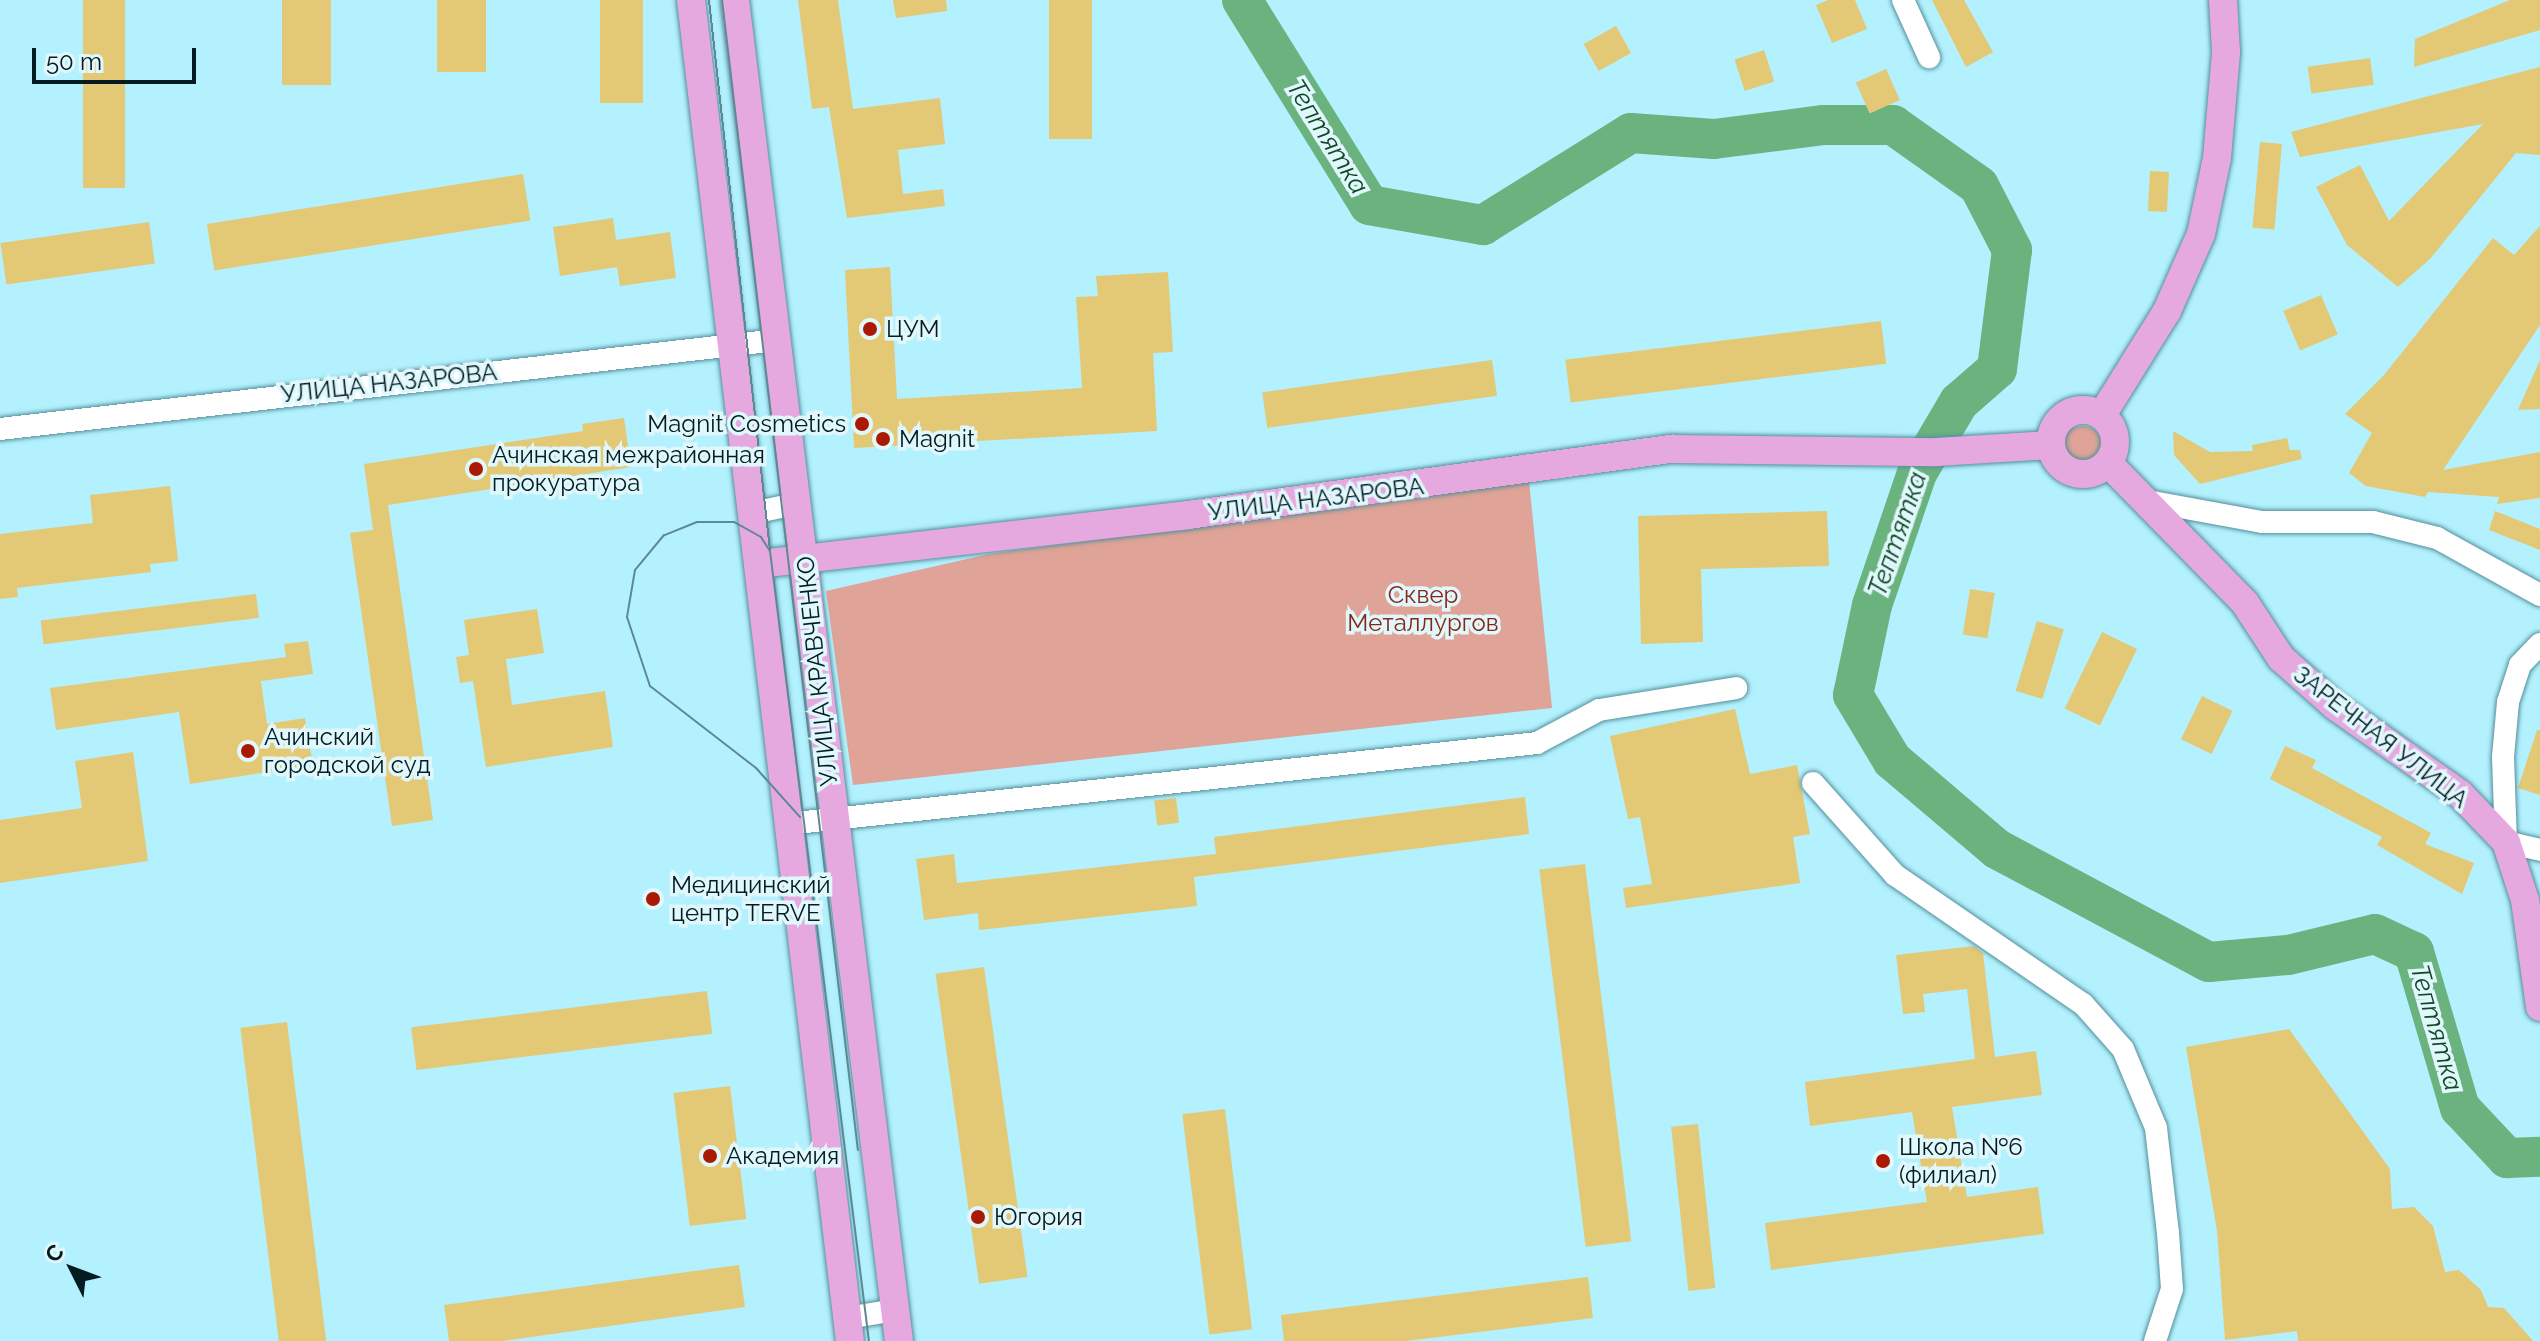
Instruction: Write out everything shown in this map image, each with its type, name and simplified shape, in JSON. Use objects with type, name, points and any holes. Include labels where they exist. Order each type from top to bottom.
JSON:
[{"type":"main road","name":"УЛИЦА КРАВЧЕНКО","points":[[691,0],[848,1329]]},
{"type":"main road","name":"УЛИЦА КРАВЧЕНКО","points":[[735,0],[806,559],[831,819],[899,1341]]},
{"type":"main road","points":[[2102,415],[2167,311],[2201,234],[2217,158],[2226,52],[2223,0]]},
{"type":"main road","points":[[2089,410],[2102,415],[2114,434],[2108,463],[2085,475],[2067,471],[2051,445],[2064,416],[2089,410]]},
{"type":"main road","name":"УЛИЦА НАЗАРОВА","points":[[759,564],[1454,481],[1616,454],[1873,448],[1936,452],[2051,445]]},
{"type":"main road","name":"ЗАРЕЧНАЯ УЛИЦА","points":[[2108,463],[2245,603],[2281,658],[2335,706],[2460,794],[2506,842]]},
{"type":"main road","points":[[748,472],[795,467]]},
{"type":"main road","points":[[2506,842],[2525,900],[2540,1007]]},
{"type":"street","points":[[1903,0],[1929,57]]},
{"type":"street","name":"УЛИЦА НАЗАРОВА","points":[[0,429],[778,340]]},
{"type":"street","points":[[2142,500],[2262,522],[2373,522],[2437,538],[2540,595]]},
{"type":"street","points":[[753,513],[799,503]]},
{"type":"street","points":[[2540,644],[2520,665],[2508,702],[2506,842],[2540,850]]},
{"type":"street","points":[[787,824],[1537,743],[1599,710],[1736,688]]},
{"type":"street","points":[[1813,783],[1895,875],[2083,1004],[2123,1049],[2156,1128],[2165,1203],[2172,1289],[2155,1341]]},
{"type":"street","points":[[848,1329],[895,1310]]},
{"type":"green space","points":[[2082,426],[2097,432],[2103,447],[2097,462],[2082,468],[2067,462],[2061,447],[2067,432]]},
{"type":"green space","name":"Сквер Металлургов","points":[[1529,481],[1552,708],[853,785],[826,591],[989,554]]},
{"type":"building","points":[[83,0],[125,0],[125,188],[83,188]]},
{"type":"building","points":[[282,0],[331,0],[331,85],[282,85]]},
{"type":"building","points":[[437,0],[486,0],[486,72],[437,72]]},
{"type":"building","points":[[600,0],[643,0],[643,103],[600,103]]},
{"type":"building","points":[[798,0],[838,0],[853,109],[940,98],[945,144],[898,150],[903,194],[943,189],[945,206],[847,218],[829,107],[812,109]]},
{"type":"building","points":[[893,0],[946,0],[947,11],[896,18]]},
{"type":"building","points":[[1049,0],[1092,0],[1092,139],[1049,139]]},
{"type":"building","points":[[1828,0],[1855,0],[1867,29],[1832,43],[1816,5]]},
{"type":"building","points":[[1932,0],[1964,0],[1993,52],[1966,67]]},
{"type":"building","points":[[2510,0],[2540,0],[2540,30],[2414,67],[2415,39]]},
{"type":"building","points":[[1616,26],[1631,53],[1599,71],[1584,44]]},
{"type":"building","points":[[1764,50],[1774,81],[1745,91],[1735,60]]},
{"type":"building","points":[[2370,58],[2374,85],[2311,94],[2308,67]]},
{"type":"building","points":[[2540,67],[2540,155],[2516,153],[2430,259],[2398,287],[2347,245],[2316,187],[2360,165],[2389,221],[2483,124],[2300,157],[2291,132]]},
{"type":"building","points":[[1886,69],[1900,100],[1870,113],[1856,82]]},
{"type":"building","points":[[2260,142],[2282,144],[2274,230],[2253,228]]},
{"type":"building","points":[[2150,171],[2169,172],[2167,212],[2148,211]]},
{"type":"building","points":[[523,174],[530,220],[214,270],[207,224]]},
{"type":"building","points":[[613,218],[616,240],[670,232],[676,278],[620,286],[617,267],[560,276],[553,227]]},
{"type":"building","points":[[149,222],[155,264],[6,284],[0,243]]},
{"type":"building","points":[[2540,226],[2540,325],[2443,470],[2540,452],[2540,498],[2497,504],[2499,497],[2428,492],[2425,497],[2366,486],[2349,473],[2372,433],[2345,414],[2384,375],[2493,238],[2514,255]]},
{"type":"building","points":[[890,267],[897,399],[1082,388],[1076,297],[1098,296],[1096,276],[1168,272],[1173,352],[1153,353],[1157,431],[854,448],[845,270]]},
{"type":"building","points":[[2321,295],[2338,335],[2300,351],[2283,311]]},
{"type":"building","points":[[1881,321],[1886,364],[1571,402],[1565,360]]},
{"type":"building","points":[[1492,360],[1497,396],[1267,428],[1262,392]]},
{"type":"building","points":[[2540,360],[2540,409],[2518,410]]},
{"type":"building","points":[[624,418],[631,467],[388,505],[433,820],[392,826],[350,533],[373,530],[364,464],[583,431],[582,424]]},
{"type":"building","points":[[2173,431],[2210,452],[2253,451],[2252,445],[2287,438],[2290,450],[2300,450],[2302,459],[2200,484],[2174,455]]},
{"type":"building","points":[[170,486],[178,561],[150,564],[151,572],[17,588],[18,597],[0,599],[0,534],[93,523],[90,495]]},
{"type":"building","points":[[1827,511],[1829,566],[1701,569],[1703,642],[1641,644],[1638,516]]},
{"type":"building","points":[[2495,511],[2540,529],[2540,550],[2489,530]]},
{"type":"building","points":[[1970,589],[1995,593],[1987,638],[1963,634]]},
{"type":"building","points":[[256,594],[259,618],[44,644],[41,620]]},
{"type":"building","points":[[537,609],[544,653],[506,659],[512,705],[605,691],[613,747],[486,767],[473,681],[460,683],[456,657],[469,655],[464,620]]},
{"type":"building","points":[[2037,621],[2064,629],[2042,699],[2016,691]]},
{"type":"building","points":[[2102,632],[2137,649],[2100,725],[2065,708]]},
{"type":"building","points":[[308,641],[313,674],[261,681],[267,724],[305,718],[313,765],[190,784],[179,712],[56,730],[50,688],[286,657],[284,644]]},
{"type":"building","points":[[2202,696],[2233,711],[2212,754],[2181,739]]},
{"type":"building","points":[[1735,709],[1750,774],[1797,765],[1810,834],[1793,837],[1800,883],[1626,908],[1623,888],[1652,884],[1640,817],[1628,819],[1610,736]]},
{"type":"building","points":[[2537,730],[2540,730],[2540,795],[2518,788]]},
{"type":"building","points":[[2285,746],[2316,760],[2312,768],[2431,833],[2425,844],[2474,863],[2462,894],[2377,845],[2382,837],[2270,779]]},
{"type":"building","points":[[133,752],[148,861],[0,883],[0,820],[82,808],[75,761]]},
{"type":"building","points":[[1525,797],[1529,834],[1194,877],[1197,906],[979,930],[978,913],[924,920],[916,859],[954,854],[957,883],[1216,854],[1214,837]]},
{"type":"building","points":[[1176,798],[1179,823],[1157,825],[1154,801]]},
{"type":"building","points":[[1585,864],[1631,1241],[1586,1247],[1539,870]]},
{"type":"building","points":[[1974,946],[1983,953],[1995,1057],[2036,1051],[2042,1095],[1952,1107],[1967,1197],[2038,1187],[2044,1234],[1771,1270],[1765,1223],[1927,1202],[1912,1112],[1810,1126],[1805,1082],[1975,1059],[1967,989],[1923,994],[1925,1012],[1903,1014],[1896,955]]},
{"type":"building","points":[[984,967],[1028,1277],[979,1284],[935,974]]},
{"type":"building","points":[[707,991],[712,1034],[416,1070],[411,1027]]},
{"type":"building","points":[[287,1022],[326,1341],[279,1341],[240,1028]]},
{"type":"building","points":[[2289,1029],[2390,1169],[2392,1209],[2414,1207],[2433,1226],[2445,1272],[2459,1270],[2481,1290],[2488,1307],[2504,1308],[2533,1341],[2298,1341],[2297,1331],[2225,1340],[2217,1231],[2186,1047]]},
{"type":"building","name":"Академия","points":[[730,1086],[746,1219],[690,1226],[673,1093]]},
{"type":"building","points":[[1225,1109],[1252,1329],[1209,1335],[1182,1114]]},
{"type":"building","points":[[1698,1124],[1715,1288],[1688,1291],[1671,1127]]},
{"type":"building","points":[[739,1265],[745,1307],[503,1341],[449,1341],[444,1305]]},
{"type":"building","points":[[1588,1277],[1593,1318],[1406,1341],[1284,1341],[1281,1315]]},
{"type":"waterway","name":"Тептятка","points":[[1242,0],[1369,205],[1483,225],[1631,133],[1714,139],[1824,125],[1893,125],[1979,186],[2012,250],[1997,369],[1959,402],[1917,473],[1872,605],[1853,695],[1892,760],[1997,849],[2209,962],[2288,955],[2375,934],[2414,952],[2460,1108],[2507,1158],[2540,1157]]},
{"type":"tram line","points":[[709,0],[770,551],[869,1341]]},
{"type":"tram line","points":[[722,0],[858,1150]]},
{"type":"tram line","points":[[770,551],[761,537],[734,522],[697,522],[664,535],[635,570],[627,617],[650,686],[756,768],[800,817]]},
{"type":"place","name":"ЦУМ","points":[[870,329]]},
{"type":"place","name":"Magnit Cosmetics","points":[[862,424]]},
{"type":"place","name":"Magnit","points":[[883,439]]},
{"type":"place","name":"Ачинская межрайонная прокуратура","points":[[476,469]]},
{"type":"place","name":"Ачинский городской суд","points":[[248,751]]},
{"type":"place","name":"Медицинский центр TERVE","points":[[653,899]]},
{"type":"place","name":"Академия","points":[[710,1156]]},
{"type":"place","name":"Школа №6 (филиал)","points":[[1883,1161]]},
{"type":"place","name":"Югория","points":[[978,1217]]}]
